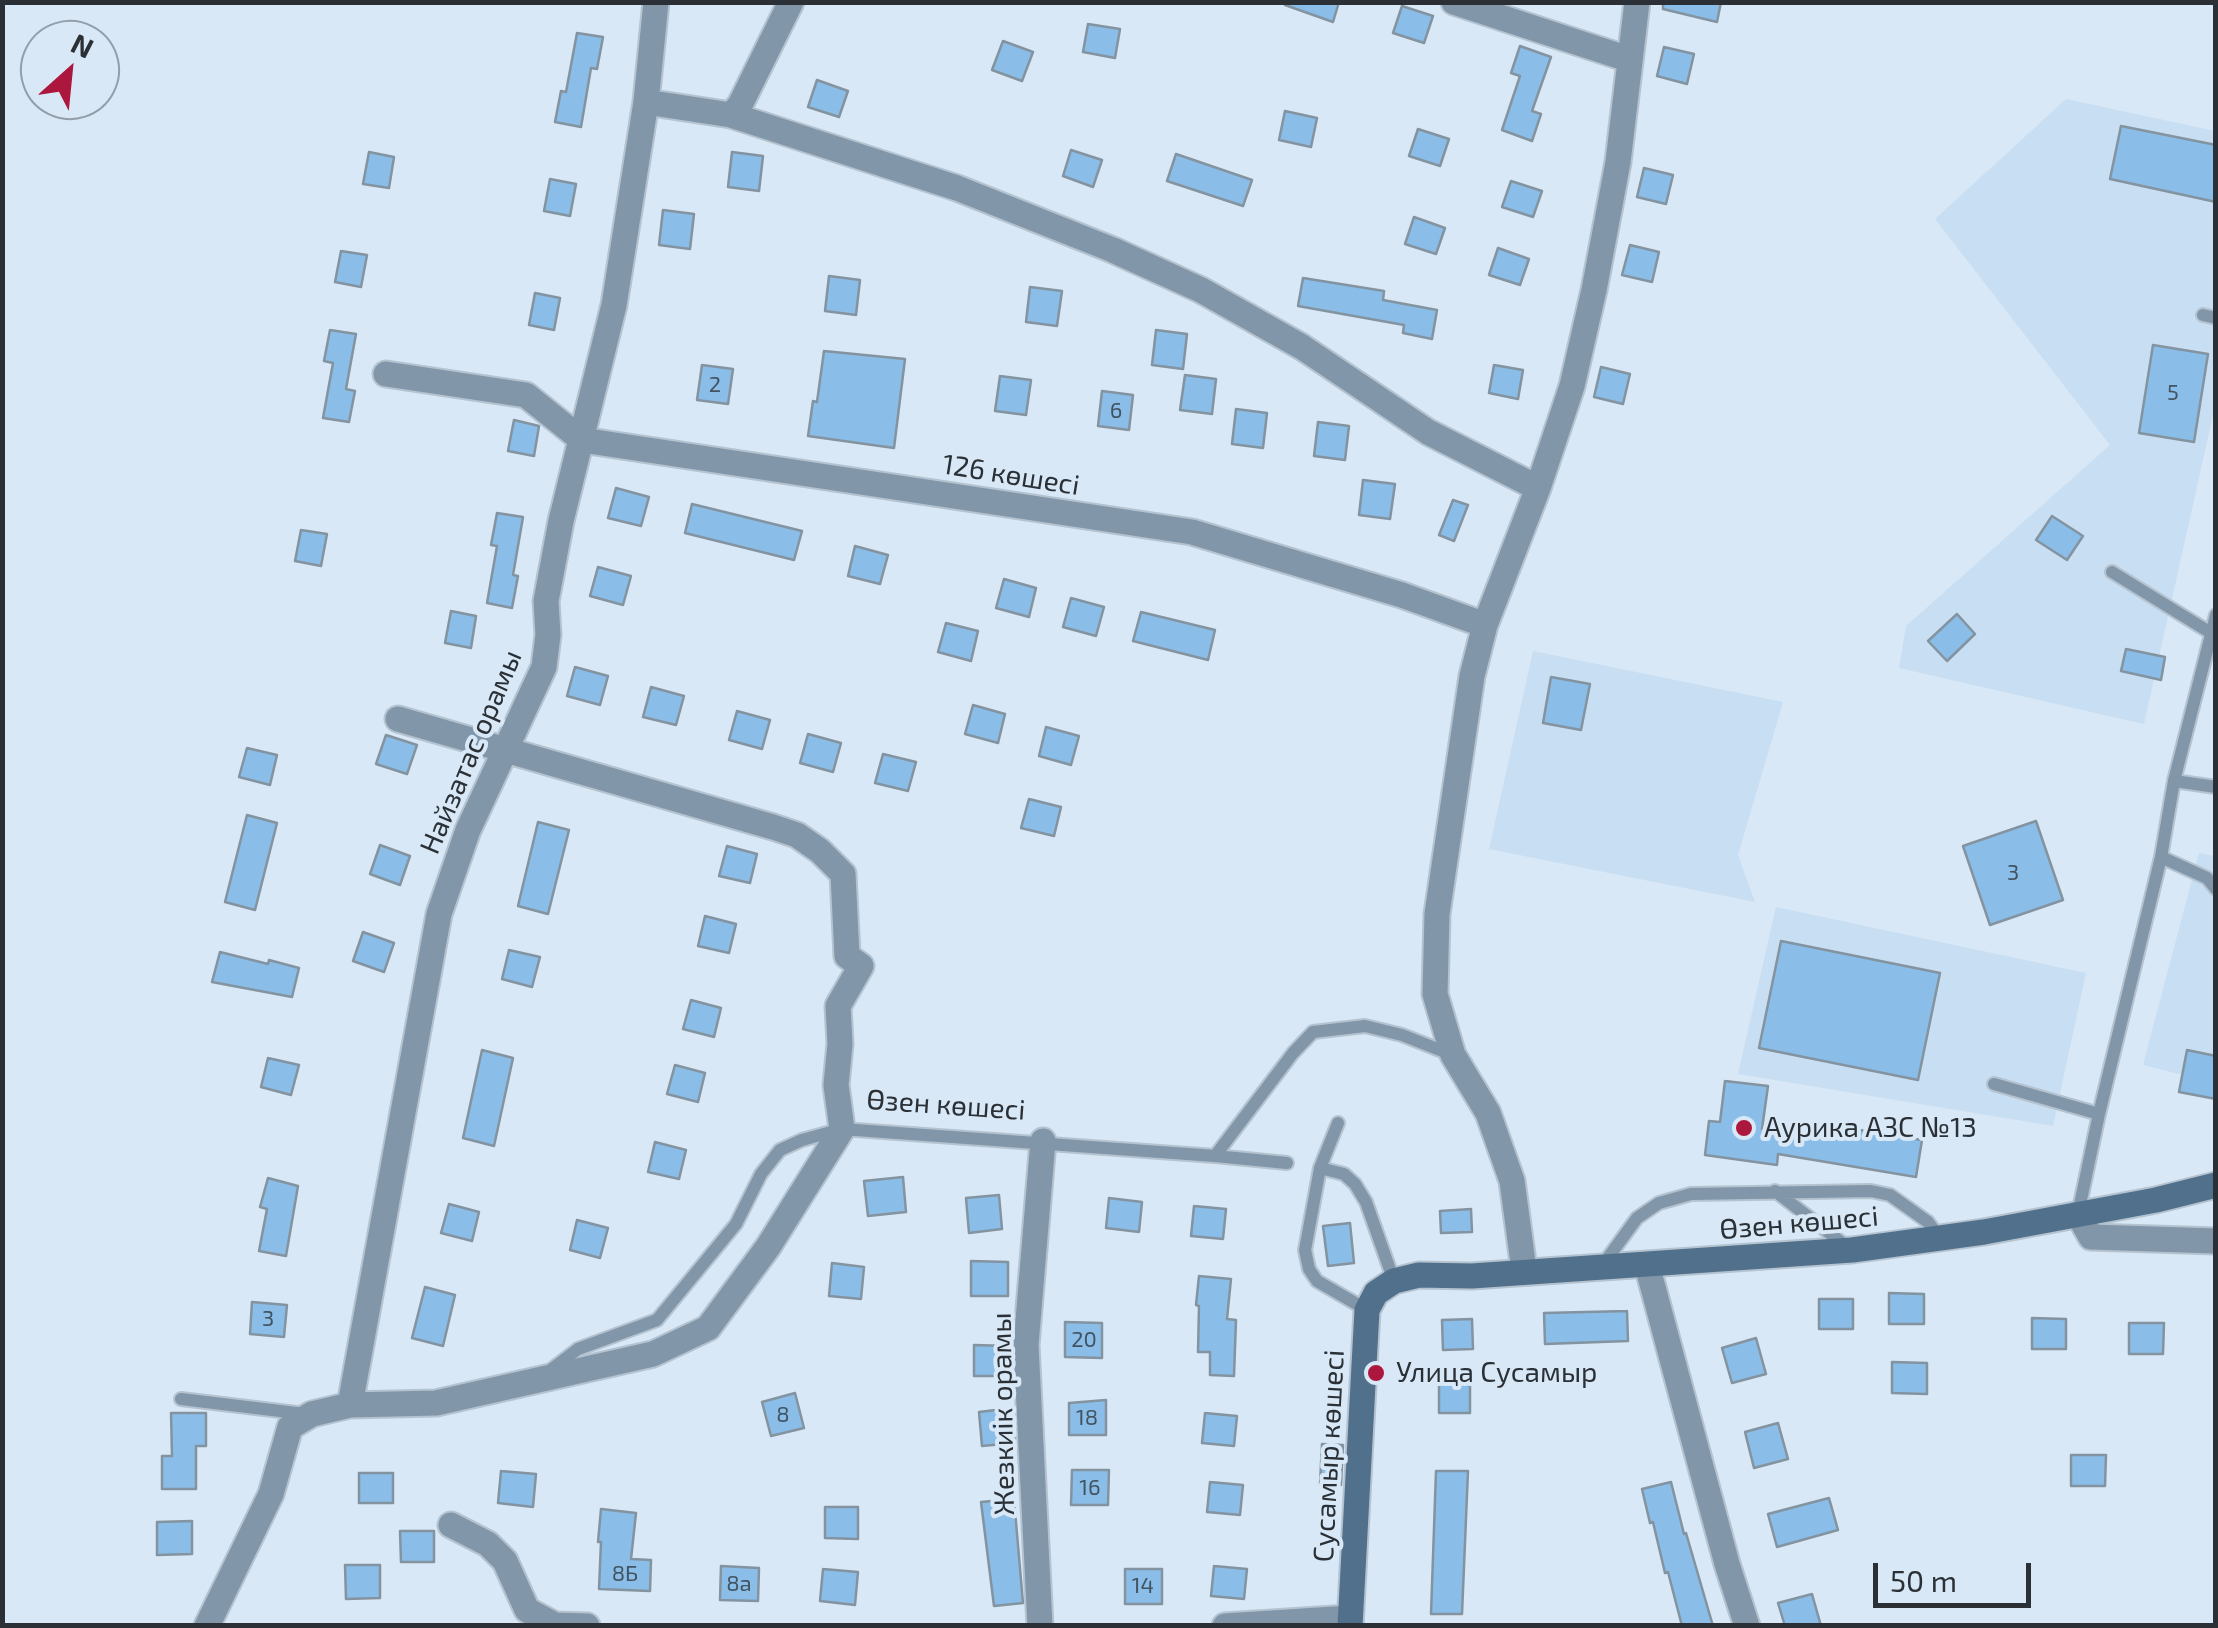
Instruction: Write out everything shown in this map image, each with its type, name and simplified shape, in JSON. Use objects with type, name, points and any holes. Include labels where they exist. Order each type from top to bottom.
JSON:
[{"type":"main road","name":"Өзен көшесі","points":[[1379,1295],[1419,1275],[1472,1276],[1852,1250],[2078,1214],[2216,1185]]},
{"type":"main road","name":"Сусамыр көшесі","points":[[1350,1622],[1379,1295]]},
{"type":"street","name":"Найзатас орамы","points":[[350,1405],[440,914],[468,830],[544,668],[548,636],[546,602],[561,522],[614,305],[646,102],[656,2]]},
{"type":"street","points":[[731,115],[740,105],[790,2]]},
{"type":"street","points":[[1454,2],[1628,59]]},
{"type":"street","points":[[1524,1270],[1512,1181],[1488,1113],[1452,1055],[1436,994],[1437,914],[1472,676],[1485,625],[1572,386],[1594,290],[1618,162],[1636,2]]},
{"type":"street","points":[[646,102],[731,115],[957,188],[1114,250],[1201,290],[1302,346],[1428,432],[1538,488]]},
{"type":"street","points":[[386,374],[526,395],[582,440]]},
{"type":"street","name":"126 көшесі","points":[[582,440],[1192,532],[1402,595],[1485,625]]},
{"type":"street","points":[[207,1626],[271,1494],[290,1428],[312,1414],[350,1405],[436,1402],[653,1354],[708,1328],[768,1247],[842,1129],[836,1086],[838,1006],[861,966],[847,956],[843,874],[820,851],[797,835],[398,719]]},
{"type":"street","name":"Жезкиік орамы","points":[[1040,1626],[1026,1345],[1043,1142]]},
{"type":"street","points":[[2078,1214],[2092,1237],[2216,1241]]},
{"type":"street","points":[[1647,1265],[1727,1564],[1748,1626]]},
{"type":"street","points":[[451,1525],[488,1544],[505,1561],[527,1610],[555,1625],[587,1626]]},
{"type":"street","points":[[1225,1626],[1350,1622]]},
{"type":"lane","points":[[2112,572],[2211,634]]},
{"type":"lane","points":[[2078,1214],[2162,856],[2174,781],[2216,615]]},
{"type":"lane","points":[[2174,781],[2216,787]]},
{"type":"lane","points":[[2162,856],[2207,878],[2216,890]]},
{"type":"lane","points":[[1215,1156],[1313,1032],[1365,1026],[1402,1034],[1452,1055]]},
{"type":"lane","points":[[1994,1084],[2099,1114]]},
{"type":"lane","points":[[1320,1168],[1344,1174],[1366,1202],[1379,1295],[1328,1289],[1309,1269],[1305,1250],[1320,1168],[1338,1123]]},
{"type":"lane","name":"Өзен көшесі","points":[[541,1379],[578,1349],[658,1320],[736,1224],[761,1174],[780,1150],[842,1129],[1287,1164]]},
{"type":"lane","points":[[1775,1192],[1852,1250]]},
{"type":"lane","points":[[1602,1266],[1636,1218],[1659,1202],[1691,1194],[1890,1194],[1928,1222],[1940,1238]]},
{"type":"lane","points":[[180,1398],[312,1414]]},
{"type":"shaded area","points":[[2066,99],[2215,131],[2215,406],[2144,724],[1899,668],[1906,626],[2110,445],[1935,219]]},
{"type":"shaded area","points":[[1533,651],[1783,702],[1738,855],[1755,902],[1489,849]]},
{"type":"shaded area","points":[[2199,853],[2215,856],[2215,1083],[2143,1065]]},
{"type":"shaded area","points":[[1776,907],[2086,973],[2053,1126],[1738,1074]]},
{"type":"building","points":[[1339,2],[1333,22],[1285,5]]},
{"type":"building","points":[[1663,2],[1721,2],[1717,22],[1663,9]]},
{"type":"building","points":[[1402,6],[1433,16],[1424,43],[1393,33]]},
{"type":"building","points":[[1088,24],[1120,29],[1115,58],[1083,52]]},
{"type":"building","points":[[577,33],[603,37],[597,69],[591,68],[581,127],[555,122],[561,91],[566,92]]},
{"type":"building","points":[[1003,41],[1033,52],[1022,81],[992,70]]},
{"type":"building","points":[[1520,46],[1551,57],[1532,111],[1541,114],[1532,141],[1502,130],[1520,76],[1511,73]]},
{"type":"building","points":[[1664,47],[1694,54],[1687,84],[1657,76]]},
{"type":"building","points":[[817,80],[848,91],[839,117],[808,107]]},
{"type":"building","points":[[1285,111],[1317,118],[1311,147],[1279,140]]},
{"type":"building","points":[[2121,126],[2216,145],[2216,202],[2110,179]]},
{"type":"building","points":[[1418,129],[1449,139],[1440,166],[1409,156]]},
{"type":"building","points":[[1071,150],[1102,160],[1093,187],[1063,176]]},
{"type":"building","points":[[369,152],[394,157],[389,188],[363,184]]},
{"type":"building","points":[[732,152],[763,156],[759,191],[728,187]]},
{"type":"building","points":[[1176,154],[1252,180],[1243,206],[1167,181]]},
{"type":"building","points":[[1644,168],[1673,175],[1666,204],[1637,197]]},
{"type":"building","points":[[550,179],[576,184],[570,216],[544,211]]},
{"type":"building","points":[[1511,181],[1542,191],[1533,217],[1502,207]]},
{"type":"building","points":[[663,210],[694,214],[690,249],[659,245]]},
{"type":"building","points":[[1414,217],[1445,228],[1436,254],[1405,244]]},
{"type":"building","points":[[1630,245],[1659,252],[1652,282],[1622,275]]},
{"type":"building","points":[[1498,248],[1529,259],[1520,285],[1489,275]]},
{"type":"building","points":[[341,251],[367,255],[361,287],[335,282]]},
{"type":"building","points":[[829,276],[860,280],[856,315],[825,311]]},
{"type":"building","points":[[1303,278],[1384,291],[1383,300],[1437,310],[1432,339],[1403,333],[1404,325],[1298,306]]},
{"type":"building","points":[[1030,287],[1062,291],[1057,326],[1026,322]]},
{"type":"building","points":[[535,293],[560,298],[554,330],[529,325]]},
{"type":"building","points":[[330,330],[356,334],[346,389],[355,391],[349,422],[323,418],[333,363],[324,361]]},
{"type":"building","points":[[1156,330],[1187,334],[1183,369],[1152,365]]},
{"type":"building","points":[[2153,345],[2208,354],[2194,442],[2139,433]]},
{"type":"building","points":[[824,351],[905,359],[894,448],[808,436]]},
{"type":"building","points":[[702,365],[733,369],[728,404],[697,400]]},
{"type":"building","points":[[1494,365],[1523,370],[1518,399],[1489,393]]},
{"type":"building","points":[[1601,367],[1630,374],[1623,404],[1594,397]]},
{"type":"building","points":[[1185,375],[1216,379],[1212,414],[1180,410]]},
{"type":"building","points":[[1000,376],[1031,380],[1026,415],[995,411]]},
{"type":"building","points":[[1102,391],[1133,395],[1129,430],[1098,426]]},
{"type":"building","points":[[1236,409],[1267,413],[1263,448],[1232,444]]},
{"type":"building","points":[[514,420],[539,426],[534,456],[508,451]]},
{"type":"building","points":[[1318,422],[1349,426],[1345,460],[1314,456]]},
{"type":"building","points":[[1363,480],[1395,484],[1390,519],[1359,515]]},
{"type":"building","points":[[616,488],[649,497],[641,526],[608,518]]},
{"type":"building","points":[[1453,500],[1468,505],[1454,541],[1439,535]]},
{"type":"building","points":[[692,504],[802,531],[794,560],[685,533]]},
{"type":"building","points":[[497,513],[523,517],[512,608],[487,603],[497,546],[491,545]]},
{"type":"building","points":[[2052,516],[2083,536],[2067,560],[2036,540]]},
{"type":"building","points":[[301,530],[327,534],[321,566],[295,561]]},
{"type":"building","points":[[855,546],[888,555],[880,584],[848,576]]},
{"type":"building","points":[[598,567],[631,576],[623,605],[590,596]]},
{"type":"building","points":[[1004,579],[1036,588],[1029,617],[996,608]]},
{"type":"building","points":[[1071,598],[1104,607],[1096,636],[1063,627]]},
{"type":"building","points":[[451,611],[476,616],[471,648],[445,643]]},
{"type":"building","points":[[1141,612],[1215,630],[1208,660],[1133,641]]},
{"type":"building","points":[[1957,614],[1975,634],[1947,661],[1928,641]]},
{"type":"building","points":[[946,623],[978,631],[971,661],[938,652]]},
{"type":"building","points":[[2126,649],[2165,657],[2161,680],[2121,671]]},
{"type":"building","points":[[575,667],[608,676],[600,705],[567,696]]},
{"type":"building","points":[[1551,677],[1590,684],[1581,730],[1543,723]]},
{"type":"building","points":[[651,687],[684,696],[676,725],[643,717]]},
{"type":"building","points":[[973,705],[1005,714],[998,743],[965,734]]},
{"type":"building","points":[[737,711],[770,720],[762,749],[729,740]]},
{"type":"building","points":[[1046,727],[1079,736],[1071,765],[1039,756]]},
{"type":"building","points":[[808,734],[841,743],[833,772],[800,763]]},
{"type":"building","points":[[386,735],[417,745],[407,774],[376,764]]},
{"type":"building","points":[[247,748],[277,755],[270,785],[239,777]]},
{"type":"building","points":[[883,754],[916,762],[908,791],[875,783]]},
{"type":"building","points":[[1029,799],[1061,807],[1054,836],[1021,828]]},
{"type":"building","points":[[247,815],[277,823],[255,910],[225,902]]},
{"type":"building","points":[[2036,821],[2063,900],[1990,925],[1963,846]]},
{"type":"building","points":[[538,822],[569,830],[548,914],[518,906]]},
{"type":"building","points":[[380,845],[410,856],[400,885],[370,874]]},
{"type":"building","points":[[727,846],[757,854],[750,883],[719,876]]},
{"type":"building","points":[[705,916],[736,924],[729,953],[698,946]]},
{"type":"building","points":[[363,932],[394,943],[384,972],[353,961]]},
{"type":"building","points":[[1781,941],[1940,973],[1918,1080],[1759,1048]]},
{"type":"building","points":[[509,950],[540,957],[532,987],[502,979]]},
{"type":"building","points":[[220,952],[299,968],[292,997],[212,982]]},
{"type":"building","points":[[691,1000],[721,1008],[714,1037],[683,1029]]},
{"type":"building","points":[[482,1050],[513,1058],[494,1146],[463,1138]]},
{"type":"building","points":[[2187,1050],[2216,1056],[2216,1099],[2179,1092]]},
{"type":"building","points":[[268,1058],[299,1065],[291,1095],[261,1087]]},
{"type":"building","points":[[675,1065],[705,1073],[698,1102],[667,1094]]},
{"type":"building","points":[[1725,1081],[1768,1086],[1762,1129],[1808,1135],[1810,1122],[1922,1140],[1916,1177],[1778,1154],[1777,1165],[1705,1155],[1709,1121],[1720,1122]]},
{"type":"building","points":[[655,1142],[686,1150],[679,1179],[648,1172]]},
{"type":"building","points":[[903,1177],[906,1212],[868,1216],[864,1181]]},
{"type":"building","points":[[268,1178],[298,1186],[286,1256],[259,1251],[267,1209],[260,1207]]},
{"type":"building","points":[[999,1195],[1002,1229],[969,1233],[966,1198]]},
{"type":"building","points":[[1109,1198],[1142,1202],[1139,1232],[1106,1228]]},
{"type":"building","points":[[449,1204],[479,1212],[472,1241],[441,1233]]},
{"type":"building","points":[[1194,1206],[1226,1209],[1223,1239],[1191,1236]]},
{"type":"building","points":[[1471,1209],[1472,1232],[1441,1233],[1440,1211]]},
{"type":"building","points":[[577,1220],[608,1228],[600,1258],[570,1250]]},
{"type":"building","points":[[1350,1223],[1354,1263],[1328,1266],[1323,1226]]},
{"type":"building","points":[[971,1261],[1008,1262],[1008,1296],[971,1296]]},
{"type":"building","points":[[832,1263],[864,1267],[861,1299],[829,1296]]},
{"type":"building","points":[[1199,1276],[1231,1279],[1227,1319],[1236,1320],[1234,1376],[1210,1375],[1210,1352],[1198,1352]]},
{"type":"building","points":[[425,1287],[455,1295],[443,1346],[412,1338]]},
{"type":"building","points":[[1889,1293],[1924,1294],[1924,1324],[1889,1324]]},
{"type":"building","points":[[1819,1299],[1853,1299],[1853,1329],[1819,1329]]},
{"type":"building","points":[[252,1302],[287,1305],[284,1337],[250,1334]]},
{"type":"building","points":[[1627,1311],[1628,1341],[1545,1344],[1544,1313]]},
{"type":"building","points":[[2032,1318],[2066,1319],[2066,1349],[2032,1349]]},
{"type":"building","points":[[1472,1319],[1473,1349],[1443,1350],[1442,1320]]},
{"type":"building","points":[[1065,1322],[1102,1323],[1102,1358],[1065,1357]]},
{"type":"building","points":[[2129,1323],[2164,1323],[2163,1354],[2129,1354]]},
{"type":"building","points":[[1756,1338],[1766,1374],[1732,1383],[1722,1348]]},
{"type":"building","points":[[974,1345],[1009,1346],[1009,1376],[974,1376]]},
{"type":"building","points":[[1892,1362],[1927,1363],[1927,1394],[1892,1393]]},
{"type":"building","points":[[1439,1381],[1470,1381],[1470,1413],[1439,1413]]},
{"type":"building","points":[[795,1393],[804,1428],[771,1436],[762,1402]]},
{"type":"building","points":[[1106,1400],[1106,1435],[1069,1435],[1069,1403]]},
{"type":"building","points":[[1012,1408],[1015,1443],[982,1446],[979,1412]]},
{"type":"building","points":[[171,1413],[206,1413],[206,1446],[196,1446],[196,1489],[162,1489],[162,1456],[172,1456]]},
{"type":"building","points":[[1205,1413],[1237,1416],[1234,1446],[1202,1443]]},
{"type":"building","points":[[1778,1423],[1788,1459],[1754,1468],[1745,1432]]},
{"type":"building","points":[[1322,1444],[1343,1445],[1341,1485],[1320,1484]]},
{"type":"building","points":[[2071,1455],[2106,1455],[2105,1486],[2071,1486]]},
{"type":"building","points":[[1072,1470],[1109,1470],[1108,1505],[1071,1505]]},
{"type":"building","points":[[501,1471],[536,1474],[533,1507],[498,1503]]},
{"type":"building","points":[[1436,1471],[1468,1471],[1462,1614],[1431,1614]]},
{"type":"building","points":[[359,1473],[393,1473],[393,1503],[359,1503]]},
{"type":"building","points":[[1210,1482],[1243,1485],[1240,1515],[1207,1512]]},
{"type":"building","points":[[1671,1482],[1713,1626],[1682,1626],[1653,1522],[1650,1523],[1642,1489]]},
{"type":"building","points":[[1829,1498],[1838,1530],[1777,1547],[1768,1514]]},
{"type":"building","points":[[1014,1499],[1023,1603],[994,1606],[981,1502]]},
{"type":"building","points":[[825,1507],[858,1507],[858,1539],[825,1538]]},
{"type":"building","points":[[601,1509],[636,1513],[631,1559],[651,1560],[650,1591],[599,1589]]},
{"type":"building","points":[[192,1521],[192,1554],[157,1555],[157,1522]]},
{"type":"building","points":[[400,1531],[434,1531],[434,1562],[401,1562]]},
{"type":"building","points":[[345,1565],[380,1565],[380,1598],[346,1599]]},
{"type":"building","points":[[721,1566],[759,1568],[758,1601],[720,1600]]},
{"type":"building","points":[[1214,1566],[1247,1569],[1244,1599],[1211,1596]]},
{"type":"building","points":[[823,1569],[858,1572],[855,1605],[820,1601]]},
{"type":"building","points":[[1125,1569],[1162,1569],[1162,1604],[1125,1604]]},
{"type":"building","points":[[1812,1594],[1821,1626],[1785,1626],[1778,1603]]},
{"type":"place","name":"Аурика АЗС №13","points":[[1744,1128]]},
{"type":"place","name":"Улица Сусамыр","points":[[1376,1373]]}]
